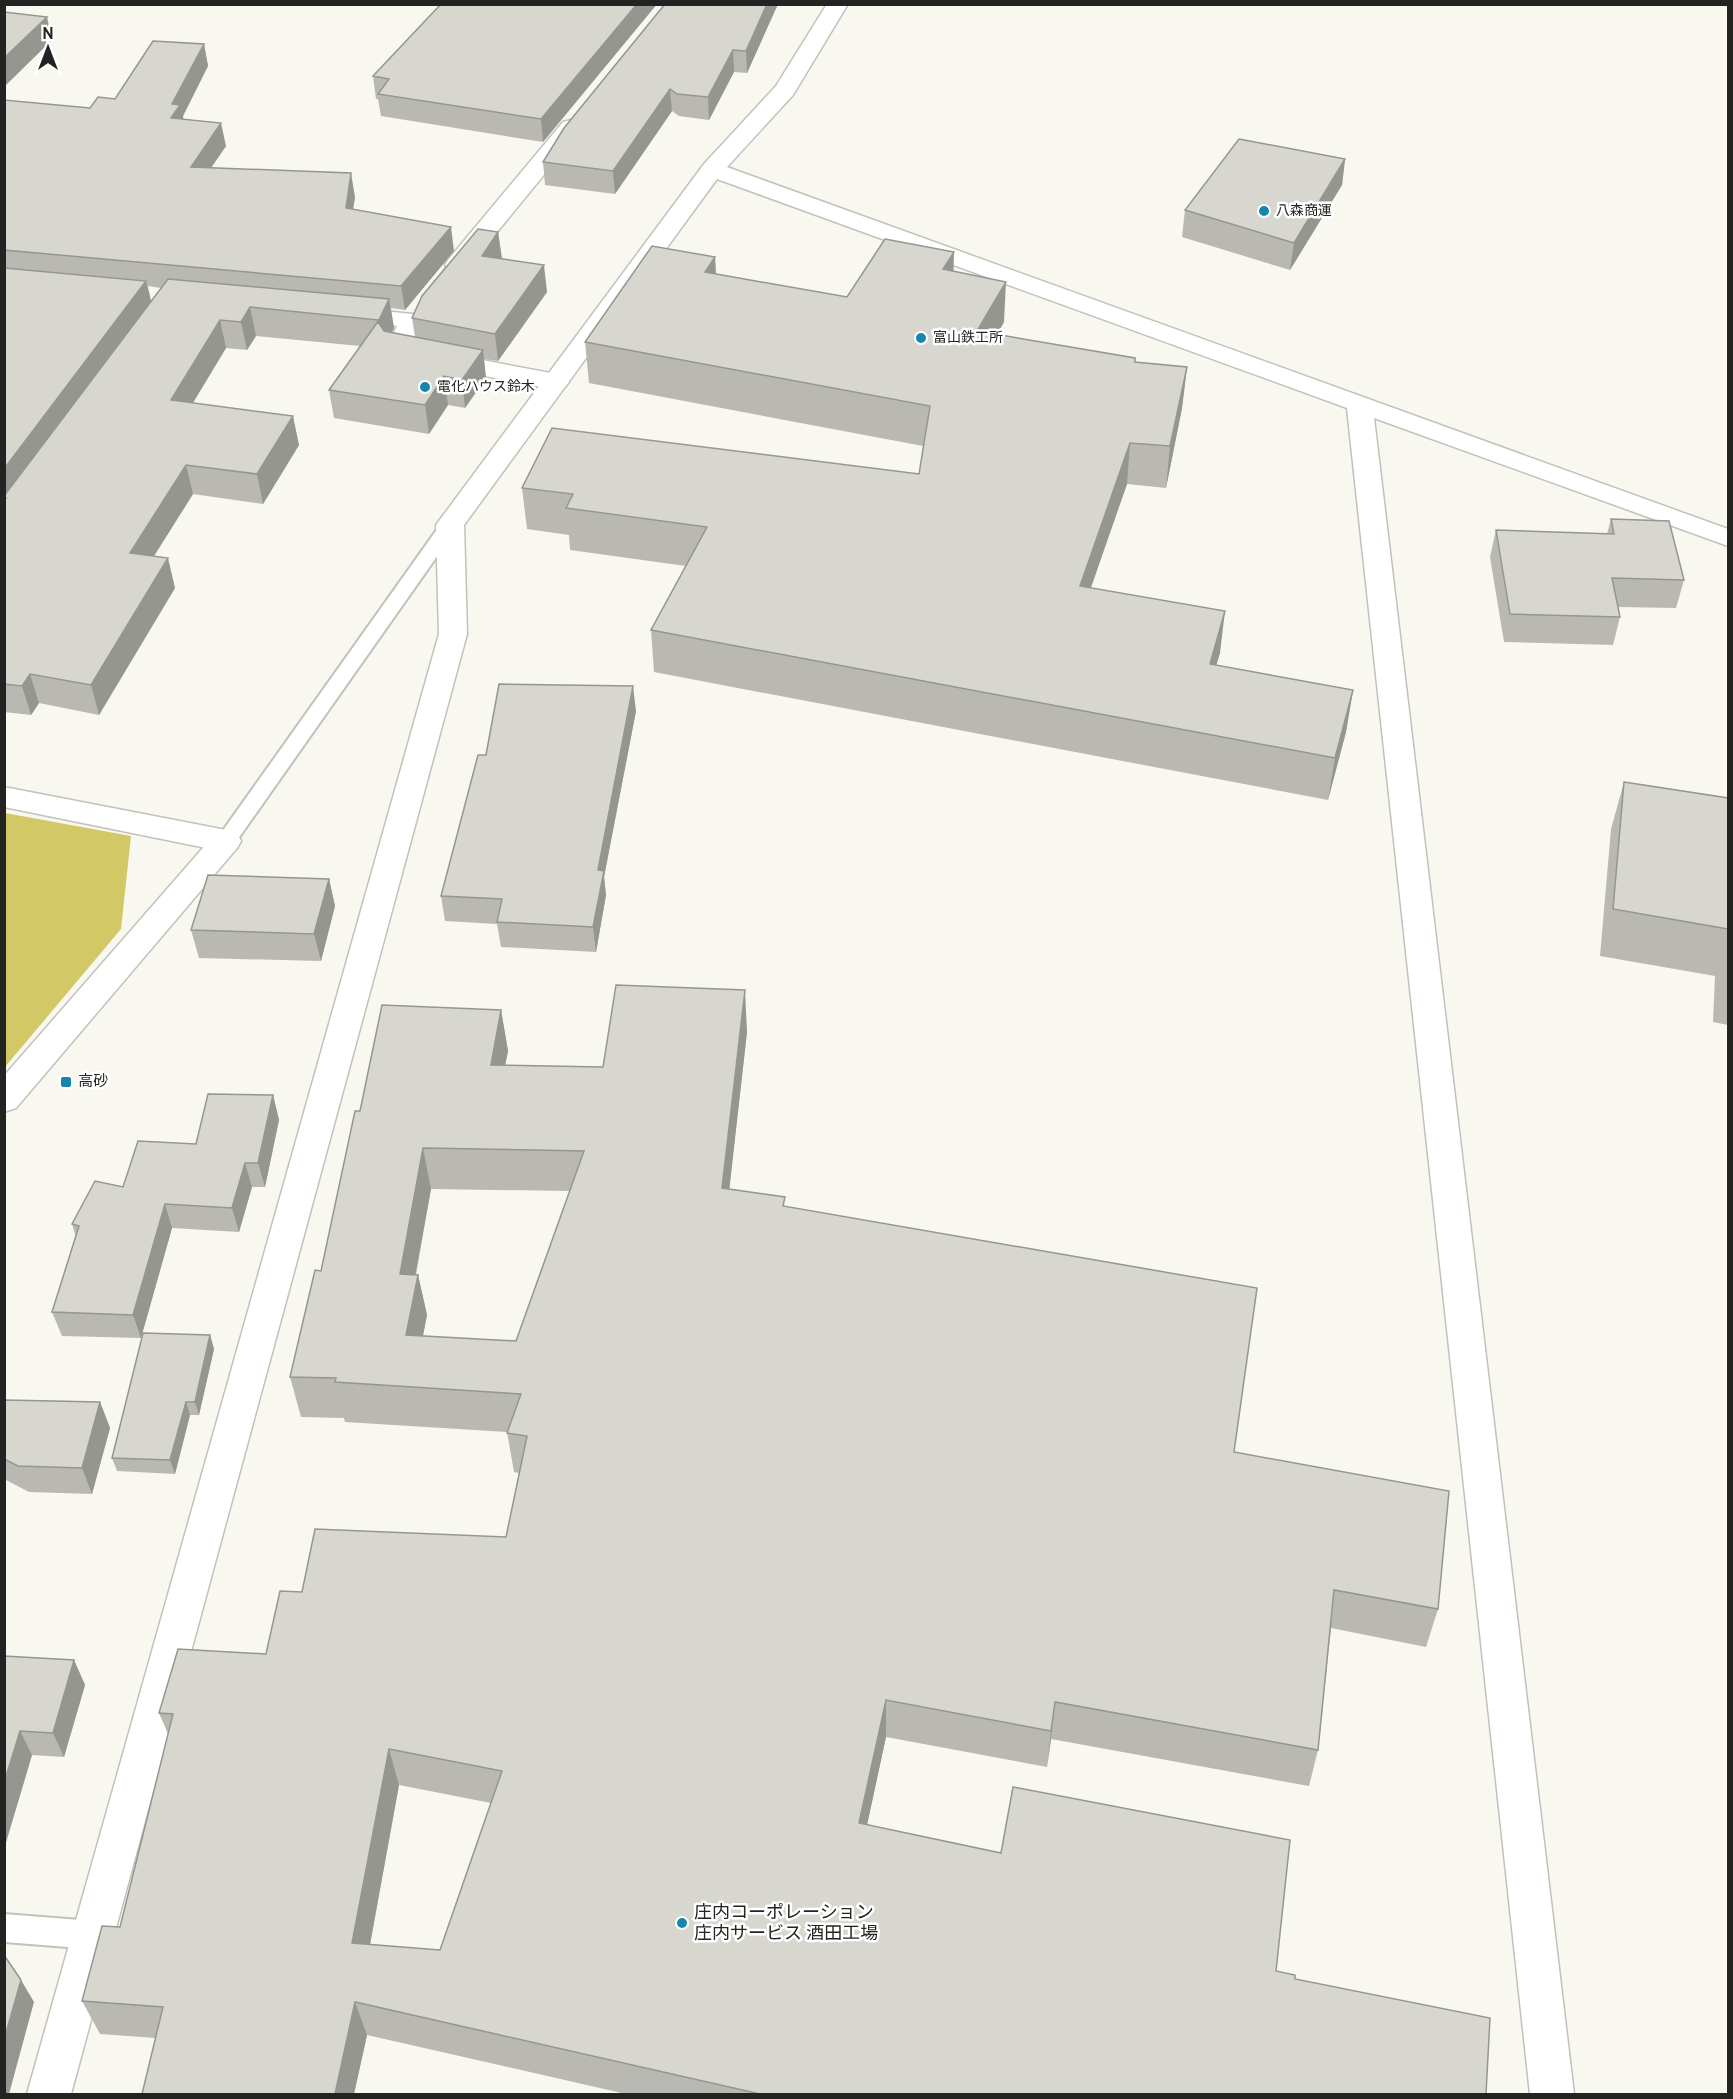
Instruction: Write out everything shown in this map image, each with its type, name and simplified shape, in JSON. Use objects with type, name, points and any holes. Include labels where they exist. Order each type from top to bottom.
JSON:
[{"type":"street","points":[[49,2094],[453,634],[450,525],[712,169],[785,90],[838,4]]},
{"type":"street","points":[[442,284],[583,113]]},
{"type":"street","points":[[712,169],[1728,538]]},
{"type":"street","points":[[320,312],[420,311],[398,352],[556,382]]},
{"type":"street","points":[[1359,403],[1552,2094]]},
{"type":"street","points":[[4,796],[226,841],[4,1099]]},
{"type":"lane","points":[[226,841],[450,525]]},
{"type":"lane","points":[[4,1928],[93,1935]]},
{"type":"shaded area","points":[[5,813],[131,836],[121,929],[5,1067]]},
{"type":"building","points":[[441,4],[637,4],[541,119],[378,94],[389,79],[373,76]]},
{"type":"building","points":[[665,4],[767,4],[746,51],[733,50],[708,97],[677,94],[670,89],[613,171],[543,162],[564,128]]},
{"type":"building","points":[[4,12],[47,17],[4,58]]},
{"type":"building","points":[[153,41],[204,44],[172,104],[180,105],[171,118],[221,123],[191,167],[351,173],[346,208],[451,227],[401,286],[4,250],[4,100],[90,108],[98,97],[115,99]]},
{"type":"building","name":"八森商運","points":[[1239,139],[1345,159],[1294,243],[1185,210]]},
{"type":"building","points":[[478,229],[498,232],[482,256],[544,265],[495,334],[412,318],[422,296]]},
{"type":"building","points":[[885,239],[954,252],[943,269],[1006,282],[977,331],[1135,358],[1135,362],[1187,367],[1170,446],[1130,443],[1080,586],[1225,611],[1210,664],[1353,690],[1335,758],[651,630],[707,527],[566,508],[573,494],[522,488],[552,428],[919,474],[930,406],[585,342],[652,246],[715,257],[705,272],[847,297]]},
{"type":"building","points":[[4,268],[146,281],[4,469]]},
{"type":"building","points":[[168,279],[389,299],[379,320],[250,307],[241,322],[220,320],[171,400],[293,416],[257,474],[186,465],[130,553],[168,558],[91,685],[30,674],[22,686],[4,684],[4,501],[6,498],[4,496]]},
{"type":"building","points":[[379,320],[384,331],[483,350],[462,380],[444,376],[425,405],[329,390]]},
{"type":"building","points":[[1611,519],[1669,521],[1684,580],[1612,578],[1620,617],[1510,614],[1496,530],[1614,534]]},
{"type":"building","points":[[499,684],[633,686],[598,870],[604,871],[593,927],[497,922],[502,899],[441,896],[478,755],[486,755]]},
{"type":"building","points":[[1624,782],[1728,798],[1728,929],[1613,909]]},
{"type":"building","points":[[208,875],[329,879],[314,934],[191,930]]},
{"type":"building","points":[[616,985],[745,990],[722,1188],[785,1197],[783,1206],[1257,1288],[1234,1452],[1449,1491],[1438,1609],[1334,1590],[1318,1750],[1055,1702],[1051,1731],[886,1700],[859,1823],[1001,1853],[1013,1787],[1290,1840],[1276,1971],[1295,1975],[1295,1979],[1490,2018],[1486,2094],[760,2094],[355,2002],[335,2094],[142,2094],[163,2007],[82,2001],[102,1926],[120,1927],[173,1714],[159,1713],[178,1649],[266,1654],[280,1591],[302,1592],[315,1529],[506,1537],[527,1436],[507,1433],[521,1394],[335,1382],[336,1378],[290,1377],[315,1270],[321,1271],[355,1111],[360,1111],[382,1005],[501,1010],[491,1065],[603,1067]],"holes":[[[423,1148],[584,1151],[516,1341],[406,1335],[418,1275],[400,1274]],[[389,1749],[502,1771],[440,1950],[352,1943]]]},
{"type":"building","points":[[208,1094],[273,1095],[258,1163],[245,1163],[232,1208],[165,1204],[133,1315],[52,1312],[79,1226],[72,1224],[95,1181],[123,1187],[138,1141],[196,1144]]},
{"type":"building","points":[[143,1333],[210,1335],[195,1402],[186,1402],[170,1460],[112,1458]]},
{"type":"building","points":[[4,1400],[100,1402],[82,1468],[18,1466],[4,1459]]},
{"type":"building","points":[[4,1656],[74,1660],[53,1733],[20,1731],[4,1783]]},
{"type":"building","points":[[4,1955],[21,1980],[4,2040]]},
{"type":"place","name":"八森商運","points":[[1264,211]]},
{"type":"place","name":"富山鉄工所","points":[[921,338]]},
{"type":"place","name":"電化ハウス鈴木","points":[[425,387]]},
{"type":"place","name":"高砂","points":[[66,1082]]},
{"type":"place","name":"庄内コーポレーション 庄内サービス 酒田工場","points":[[682,1923]]}]
